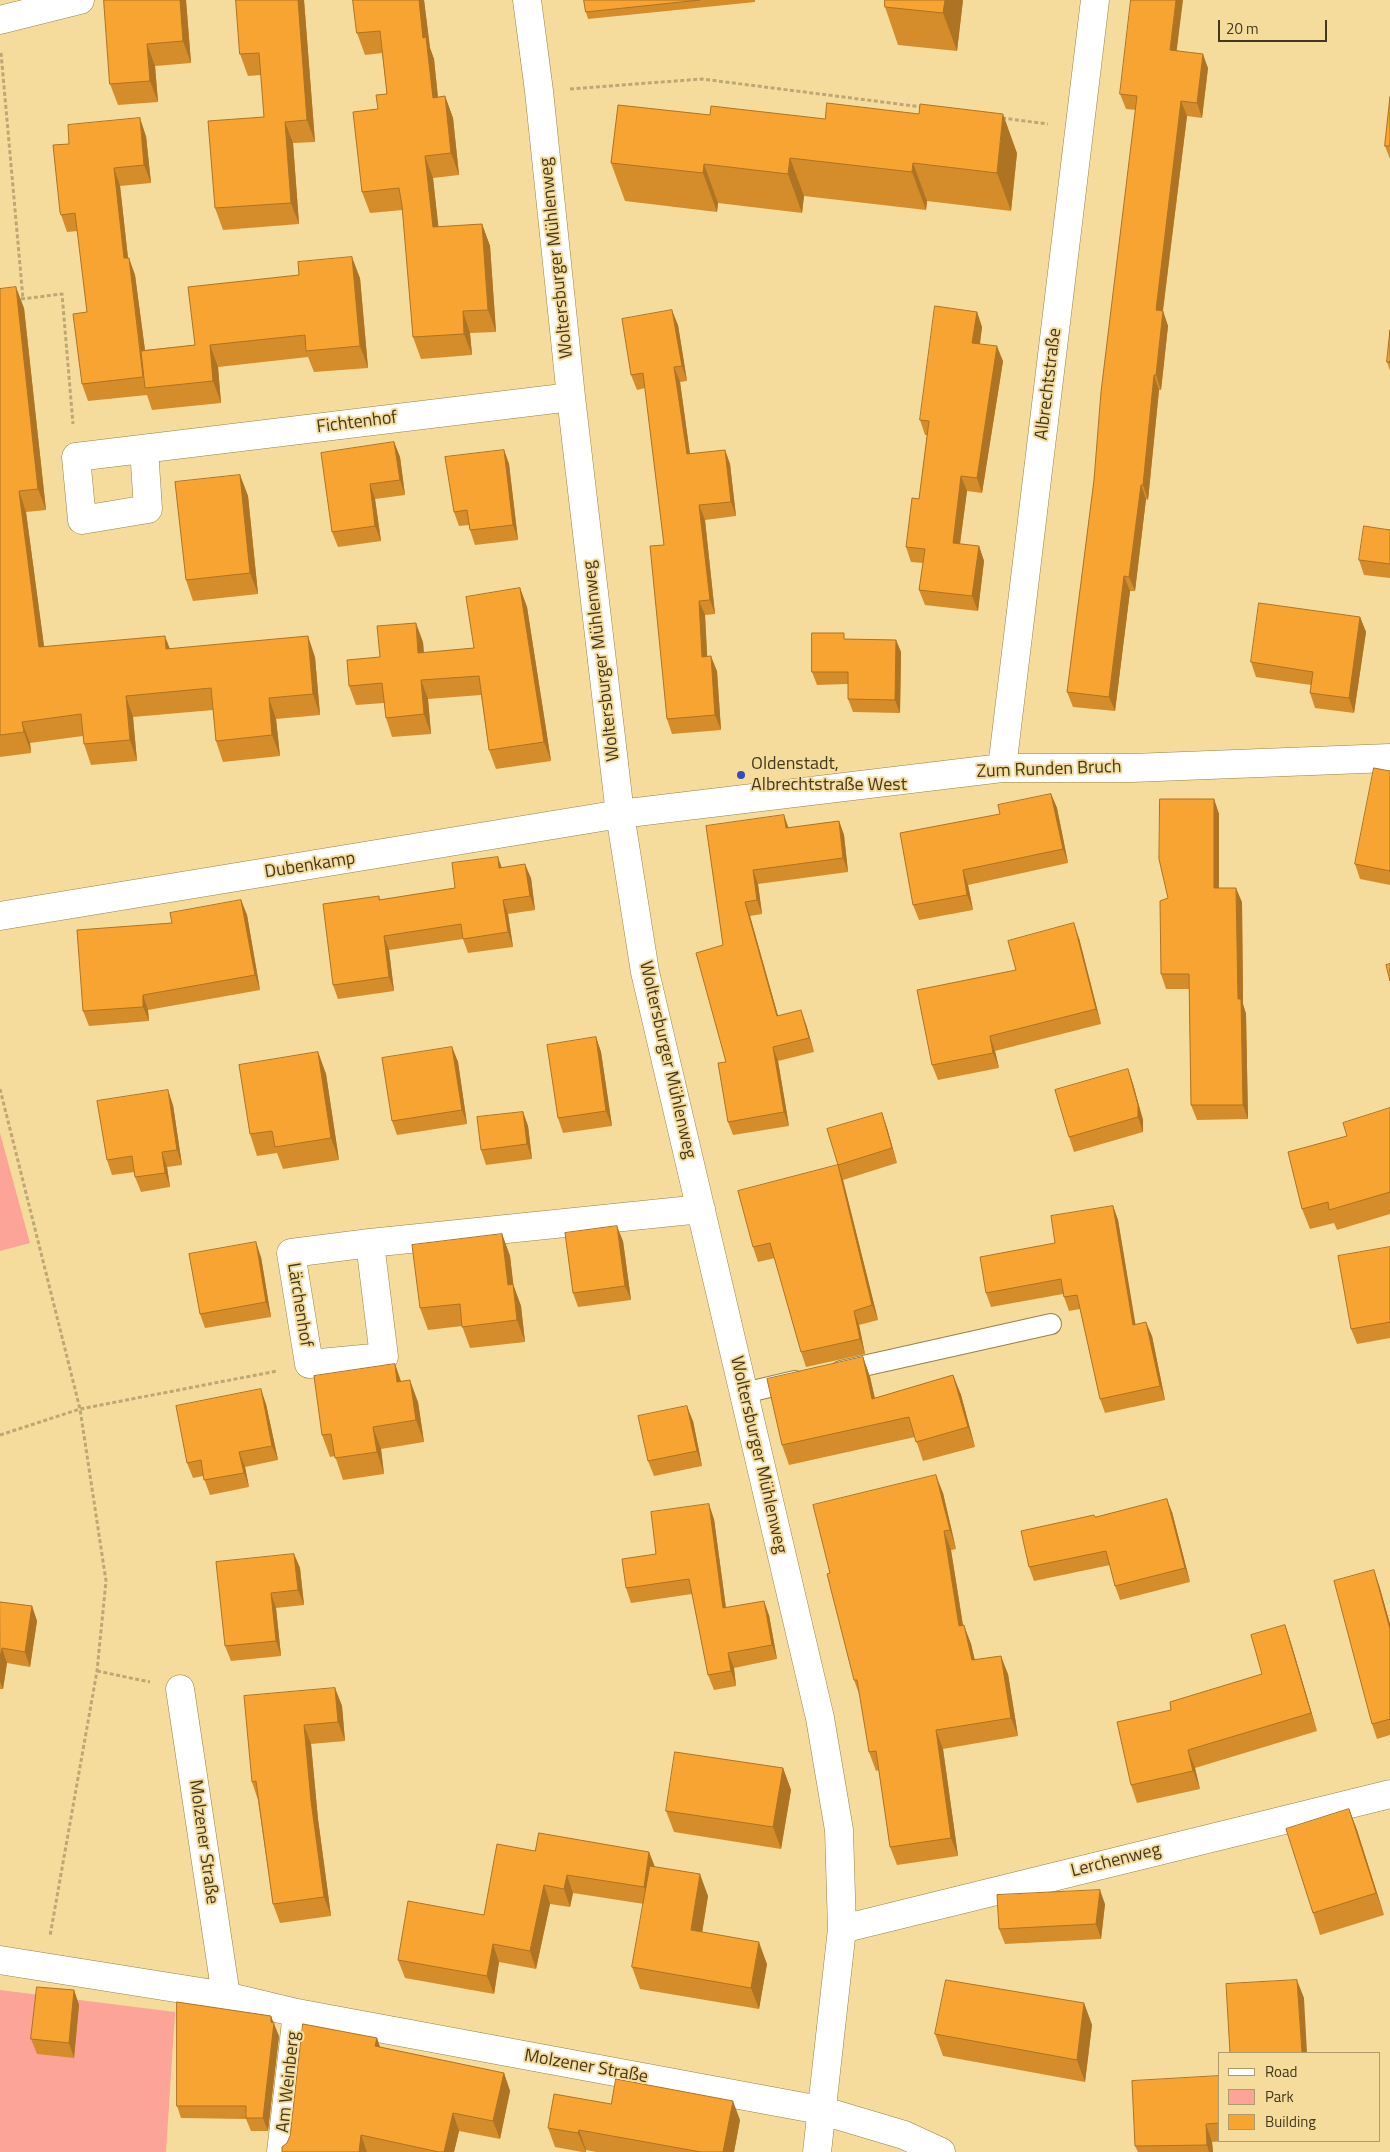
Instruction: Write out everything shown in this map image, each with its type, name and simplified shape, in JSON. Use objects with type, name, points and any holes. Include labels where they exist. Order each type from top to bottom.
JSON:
[{"type":"street","points":[[0,20],[80,0]]},
{"type":"street","name":"Woltersburger Mühlenweg","points":[[527,0],[540,91],[571,397],[620,814],[645,972],[820,1718],[839,1830],[842,1929],[820,2110]]},
{"type":"street","name":"Albrechtstraße","points":[[1002,768],[1095,0]]},
{"type":"street","name":"Fichtenhof","points":[[76,457],[571,397]]},
{"type":"street","points":[[76,457],[82,520],[148,509],[144,448]]},
{"type":"street","name":"Zum Runden Bruch","points":[[620,814],[1002,768],[1132,768],[1390,758]]},
{"type":"street","name":"Dubenkamp","points":[[0,916],[620,814]]},
{"type":"street","name":"Lärchenhof","points":[[370,1243],[384,1358],[309,1364],[291,1253],[370,1243],[701,1209]]},
{"type":"street","name":"Molzener Straße","points":[[180,1688],[226,1996]]},
{"type":"street","name":"Lerchenweg","points":[[842,1929],[1390,1794]]},
{"type":"street","name":"Molzener Straße","points":[[0,1960],[226,1996],[297,2013],[820,2110],[903,2143],[941,2152]]},
{"type":"street","name":"Am Weinberg","points":[[281,2152],[297,2013]]},
{"type":"street","points":[[817,2152],[820,2110]]},
{"type":"lane","points":[[744,1393],[1052,1324]]},
{"type":"path","points":[[1,51],[23,298]]},
{"type":"path","points":[[540,91],[702,79],[925,108]]},
{"type":"path","points":[[993,117],[1080,128]]},
{"type":"path","points":[[15,299],[62,294],[76,457]]},
{"type":"path","points":[[0,1089],[80,1409],[106,1581],[97,1671],[45,1966]]},
{"type":"path","points":[[0,1435],[80,1409],[309,1364]]},
{"type":"path","points":[[97,1671],[180,1688]]},
{"type":"green space","points":[[0,1133],[30,1243],[0,1251]]},
{"type":"green space","points":[[0,1990],[175,2012],[166,2152],[0,2152]]},
{"type":"building","points":[[104,0],[180,0],[183,41],[147,44],[150,81],[110,84]]},
{"type":"building","points":[[236,0],[298,0],[307,120],[285,122],[291,203],[215,208],[208,121],[264,117],[259,53],[240,54]]},
{"type":"building","points":[[353,0],[419,0],[423,38],[426,37],[433,98],[445,96],[451,153],[425,156],[433,227],[482,224],[488,310],[463,311],[464,334],[413,337],[399,188],[362,192],[353,112],[378,109],[376,95],[387,94],[380,31],[357,33]]},
{"type":"building","points":[[584,0],[700,0],[586,12]]},
{"type":"building","points":[[885,0],[945,0],[943,13],[885,7]]},
{"type":"building","points":[[1131,0],[1176,0],[1170,50],[1203,54],[1197,103],[1181,101],[1156,310],[1163,311],[1156,375],[1154,375],[1143,485],[1141,485],[1129,577],[1124,576],[1109,697],[1067,692],[1094,480],[1101,392],[1137,96],[1120,94]]},
{"type":"building","points":[[1390,97],[1390,146],[1385,146]]},
{"type":"building","points":[[827,103],[919,114],[920,104],[1003,114],[997,173],[913,163],[912,172],[790,158],[788,174],[704,164],[703,173],[611,163],[618,105],[710,115],[711,106],[825,119]]},
{"type":"building","points":[[140,118],[144,165],[114,168],[124,258],[129,258],[143,377],[82,384],[73,314],[87,312],[75,213],[61,215],[60,212],[53,145],[69,144],[68,125]]},
{"type":"building","points":[[352,257],[360,346],[306,351],[305,335],[210,345],[213,381],[145,388],[141,351],[195,345],[188,287],[299,275],[298,262]]},
{"type":"building","points":[[16,287],[38,489],[19,491],[39,647],[165,636],[166,649],[308,636],[313,694],[269,698],[272,735],[216,741],[211,688],[126,696],[130,740],[84,744],[81,714],[22,722],[24,732],[0,735],[0,289]]},
{"type":"building","points":[[935,306],[977,312],[972,343],[997,346],[977,478],[961,476],[953,543],[979,546],[972,596],[919,590],[925,549],[906,547],[912,498],[919,499],[929,421],[920,420]]},
{"type":"building","points":[[672,310],[682,366],[674,367],[687,454],[725,450],[731,502],[699,505],[710,600],[699,601],[702,657],[711,656],[715,715],[667,719],[650,546],[664,545],[643,373],[631,375],[622,319]]},
{"type":"building","points":[[1390,330],[1390,362],[1387,362]]},
{"type":"building","points":[[394,442],[400,480],[370,484],[375,526],[332,532],[321,453]]},
{"type":"building","points":[[504,450],[513,525],[470,530],[467,510],[454,512],[445,457]]},
{"type":"building","points":[[240,475],[250,573],[186,580],[175,482]]},
{"type":"building","points":[[1364,526],[1390,530],[1390,564],[1359,560]]},
{"type":"building","points":[[520,588],[544,742],[489,750],[479,676],[421,680],[424,714],[386,718],[382,683],[349,686],[347,660],[380,657],[377,626],[416,623],[418,653],[474,648],[466,597]]},
{"type":"building","points":[[1259,603],[1360,617],[1349,698],[1310,693],[1313,672],[1251,662]]},
{"type":"building","points":[[812,633],[844,633],[844,639],[896,640],[895,700],[848,699],[848,672],[812,672]]},
{"type":"building","points":[[1374,768],[1390,771],[1390,871],[1355,864]]},
{"type":"building","points":[[1051,794],[1063,849],[963,870],[967,895],[913,905],[900,833],[1000,814],[998,805]]},
{"type":"building","points":[[1160,799],[1214,799],[1214,888],[1236,888],[1238,999],[1241,999],[1243,1105],[1191,1105],[1189,974],[1161,974],[1160,901],[1168,898],[1159,859]]},
{"type":"building","points":[[784,815],[786,828],[839,821],[843,858],[753,870],[757,900],[745,902],[777,1016],[801,1010],[809,1038],[773,1047],[784,1112],[728,1122],[718,1063],[726,1062],[696,953],[723,945],[706,826]]},
{"type":"building","points":[[498,857],[499,868],[525,864],[530,896],[503,900],[508,932],[463,939],[461,924],[384,936],[389,977],[333,985],[323,904],[379,896],[379,900],[455,888],[452,863]]},
{"type":"building","points":[[241,900],[255,975],[143,995],[143,1007],[83,1011],[77,930],[172,923],[170,913]]},
{"type":"building","points":[[1074,923],[1096,1009],[990,1036],[993,1053],[932,1065],[917,990],[1016,970],[1008,941]]},
{"type":"building","points":[[1390,964],[1390,981],[1386,965]]},
{"type":"building","points":[[596,1037],[606,1111],[558,1118],[547,1045]]},
{"type":"building","points":[[452,1047],[462,1110],[392,1121],[382,1058]]},
{"type":"building","points":[[318,1052],[331,1138],[275,1147],[272,1131],[250,1134],[239,1065]]},
{"type":"building","points":[[1128,1069],[1138,1105],[1138,1117],[1069,1137],[1055,1090]]},
{"type":"building","points":[[168,1090],[177,1150],[162,1152],[165,1173],[135,1177],[132,1156],[107,1160],[97,1101]]},
{"type":"building","points":[[1390,1108],[1390,1192],[1329,1210],[1328,1202],[1302,1209],[1288,1152],[1347,1136],[1343,1123]]},
{"type":"building","points":[[523,1112],[527,1144],[481,1150],[477,1117]]},
{"type":"building","points":[[882,1113],[892,1148],[838,1165],[827,1129]]},
{"type":"building","points":[[838,1165],[872,1305],[854,1311],[860,1339],[801,1352],[770,1243],[753,1247],[738,1191]]},
{"type":"building","points":[[1113,1206],[1133,1325],[1146,1322],[1160,1386],[1100,1399],[1077,1295],[1064,1297],[1061,1279],[986,1293],[980,1257],[1055,1243],[1051,1216]]},
{"type":"building","points":[[617,1226],[625,1286],[573,1293],[565,1233]]},
{"type":"building","points":[[502,1234],[508,1285],[513,1284],[517,1320],[462,1327],[460,1304],[420,1308],[412,1245]]},
{"type":"building","points":[[256,1242],[266,1302],[200,1314],[189,1254]]},
{"type":"building","points":[[1390,1247],[1390,1322],[1351,1329],[1338,1256]]},
{"type":"building","points":[[863,1357],[872,1399],[953,1375],[968,1427],[916,1442],[909,1417],[782,1445],[767,1379]]},
{"type":"building","points":[[395,1364],[397,1382],[410,1380],[416,1420],[373,1427],[377,1452],[335,1458],[331,1434],[322,1435],[314,1376]]},
{"type":"building","points":[[261,1389],[272,1446],[239,1452],[244,1473],[204,1480],[201,1460],[187,1463],[176,1406]]},
{"type":"building","points":[[687,1406],[697,1451],[648,1461],[638,1416]]},
{"type":"building","points":[[936,1475],[950,1530],[944,1531],[959,1626],[964,1625],[972,1660],[1001,1656],[1011,1718],[936,1730],[951,1838],[890,1847],[876,1751],[869,1752],[857,1680],[854,1680],[827,1574],[830,1573],[813,1505]]},
{"type":"building","points":[[1167,1499],[1185,1568],[1115,1586],[1106,1551],[1029,1567],[1021,1531],[1094,1515],[1095,1517]]},
{"type":"building","points":[[709,1504],[723,1608],[764,1601],[772,1645],[728,1653],[731,1671],[708,1675],[689,1579],[626,1588],[622,1559],[656,1554],[651,1512]]},
{"type":"building","points":[[294,1554],[298,1590],[271,1593],[276,1641],[225,1646],[216,1562]]},
{"type":"building","points":[[1374,1570],[1390,1629],[1390,1719],[1372,1724],[1334,1581]]},
{"type":"building","points":[[0,1602],[32,1606],[25,1652],[2,1648],[0,1658]]},
{"type":"building","points":[[1285,1625],[1311,1713],[1188,1750],[1193,1771],[1131,1785],[1117,1722],[1171,1710],[1170,1702],[1262,1674],[1251,1635]]},
{"type":"building","points":[[335,1688],[338,1722],[304,1725],[311,1801],[324,1897],[273,1904],[256,1781],[252,1782],[244,1696]]},
{"type":"building","points":[[675,1752],[783,1768],[773,1827],[666,1811]]},
{"type":"building","points":[[1349,1809],[1376,1893],[1313,1913],[1286,1829]]},
{"type":"building","points":[[539,1833],[649,1852],[644,1887],[567,1875],[564,1889],[544,1885],[530,1951],[493,1944],[487,1976],[398,1960],[408,1901],[484,1915],[497,1844],[535,1851]]},
{"type":"building","points":[[650,1866],[700,1874],[691,1930],[759,1942],[751,1988],[632,1967]]},
{"type":"building","points":[[1100,1890],[1096,1924],[999,1929],[997,1895]]},
{"type":"building","points":[[946,1980],[1084,2003],[1077,2060],[935,2034]]},
{"type":"building","points":[[1297,1980],[1302,2052],[1230,2052],[1226,1984]]},
{"type":"building","points":[[37,1987],[74,1990],[69,2043],[31,2039]]},
{"type":"building","points":[[177,2002],[271,2016],[271,2022],[274,2023],[263,2118],[246,2118],[246,2106],[177,2106]]},
{"type":"building","points":[[303,2024],[377,2038],[375,2046],[504,2073],[493,2121],[453,2113],[444,2152],[361,2135],[359,2152],[282,2152],[282,2147],[287,2143],[290,2136]]},
{"type":"building","points":[[1218,2076],[1218,2123],[1206,2124],[1207,2145],[1135,2146],[1132,2081]]},
{"type":"building","points":[[616,2079],[733,2101],[723,2152],[701,2152],[579,2130],[578,2133],[548,2128],[554,2094],[611,2104]]},
{"type":"place","name":"Oldenstadt, Albrechtstraße West","points":[[741,775]]}]
